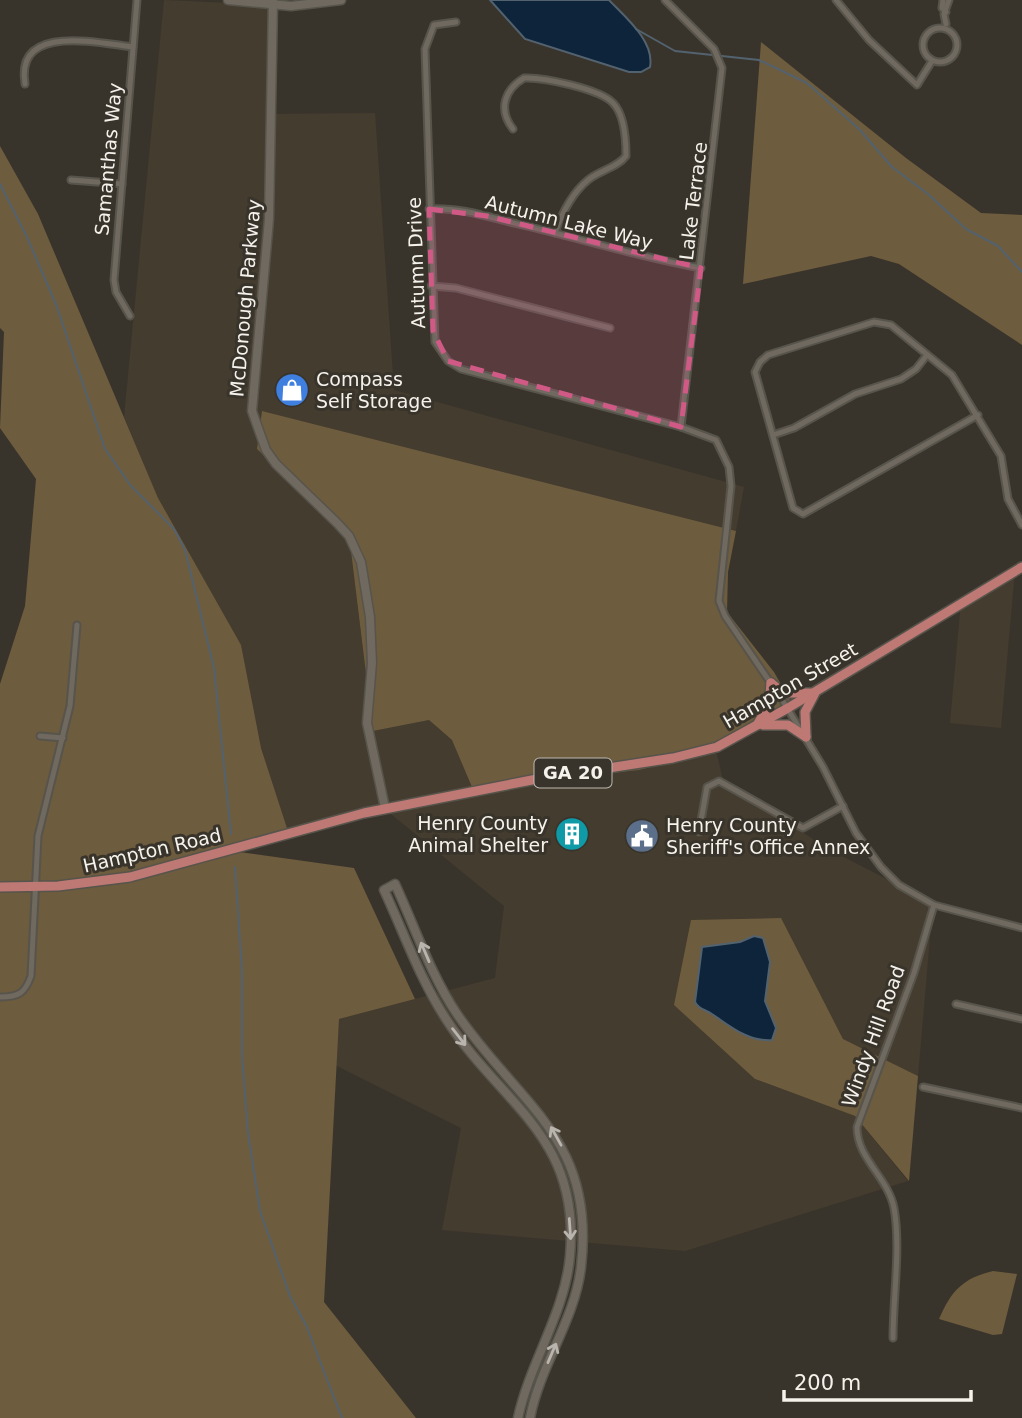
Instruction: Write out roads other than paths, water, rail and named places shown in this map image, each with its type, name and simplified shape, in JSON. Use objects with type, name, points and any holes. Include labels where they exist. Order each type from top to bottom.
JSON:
[{"type":"main road","name":"Hampton Street","points":[[268,840],[385,808],[537,779],[673,758],[718,747],[756,727],[1022,567]]},
{"type":"main road","points":[[771,683],[783,693],[803,695],[815,692]]},
{"type":"main road","points":[[756,727],[769,705],[771,683]]},
{"type":"main road","points":[[806,737],[805,712],[815,692]]},
{"type":"main road","points":[[756,727],[788,725],[806,737]]},
{"type":"main road","name":"Hampton Road","points":[[0,887],[37,887],[130,877],[268,840]]},
{"type":"street","name":"Samanthas Way","points":[[130,316],[116,292],[114,280],[136,0]]},
{"type":"street","points":[[228,0],[273,2],[291,6],[341,0]]},
{"type":"street","name":"Lake Terrace","points":[[665,0],[714,49],[722,68],[681,427]]},
{"type":"street","points":[[836,0],[869,40],[917,85],[932,61]]},
{"type":"street","points":[[946,0],[950,15],[946,26]]},
{"type":"street","name":"McDonough Parkway","points":[[273,2],[269,219],[252,411],[266,450],[276,464],[349,536],[361,562],[370,617],[372,663],[368,723],[385,808]]},
{"type":"street","name":"Autumn Drive","points":[[456,22],[434,25],[425,49],[435,342],[448,361],[461,369],[681,427],[716,440],[729,467],[731,486],[719,601],[725,616],[806,737],[868,853],[899,885],[934,905],[1022,928]]},
{"type":"street","points":[[946,26],[955,35],[956,53],[948,61],[932,61],[923,51],[923,40],[929,31],[946,26]]},
{"type":"street","points":[[25,84],[23,71],[28,58],[50,42],[67,40],[133,47]]},
{"type":"street","points":[[513,129],[504,104],[507,93],[524,78],[549,80],[597,94],[613,102],[619,111],[626,156],[621,162],[588,180],[563,211],[555,233]]},
{"type":"street","points":[[71,180],[122,184]]},
{"type":"street","name":"Autumn Lake Way","points":[[429,209],[446,208],[555,233],[654,260],[701,268]]},
{"type":"street","points":[[431,286],[456,288],[610,328]]},
{"type":"street","points":[[978,415],[803,514],[793,508],[755,375],[760,362],[768,355],[879,321],[891,325],[952,375],[978,415],[1001,456],[1008,499],[1022,525]]},
{"type":"street","points":[[773,435],[794,428],[855,394],[901,379],[916,369],[927,355]]},
{"type":"street","points":[[0,997],[23,993],[31,976],[38,836],[70,706],[77,625]]},
{"type":"street","points":[[40,736],[63,738]]},
{"type":"street","points":[[699,832],[707,787],[719,781],[803,828],[843,806]]},
{"type":"street","points":[[518,1418],[528,1380],[554,1319],[567,1275],[570,1230],[564,1185],[556,1162],[528,1116],[446,1020],[424,980],[384,890],[395,884],[446,996],[471,1033],[545,1117],[557,1137],[574,1177],[583,1237],[581,1270],[571,1308],[543,1373],[530,1418]]},
{"type":"street","name":"Windy Hill Road","points":[[893,1338],[894,1208],[886,1186],[858,1144],[857,1127],[914,973],[934,905]]},
{"type":"street","points":[[957,1004],[1022,1019]]},
{"type":"street","points":[[923,1087],[1022,1108]]},
{"type":"water","points":[[490,0],[609,0],[643,39],[648,48],[650,67],[641,72],[629,72],[525,39]]},
{"type":"water","points":[[754,936],[763,938],[770,962],[765,1001],[776,1028],[772,1040],[755,1038],[740,1032],[700,1008],[695,1002],[702,947],[740,942]]},
{"type":"waterway","points":[[636,29],[675,51],[759,60],[807,83],[859,129],[892,167],[928,194],[966,229],[998,246],[1022,272]]},
{"type":"waterway","points":[[0,184],[27,237],[57,307],[105,449],[131,486],[174,529],[185,550],[214,668],[231,834]]},
{"type":"waterway","points":[[235,867],[242,972],[242,1056],[248,1133],[260,1211],[290,1296],[306,1325],[342,1418]]},
{"type":"place","name":"Compass Self Storage","points":[[292,390]]},
{"type":"place","name":"Henry County Animal Shelter","points":[[572,834]]},
{"type":"place","name":"Henry County Sheriff's Office Annex","points":[[642,836]]}]
